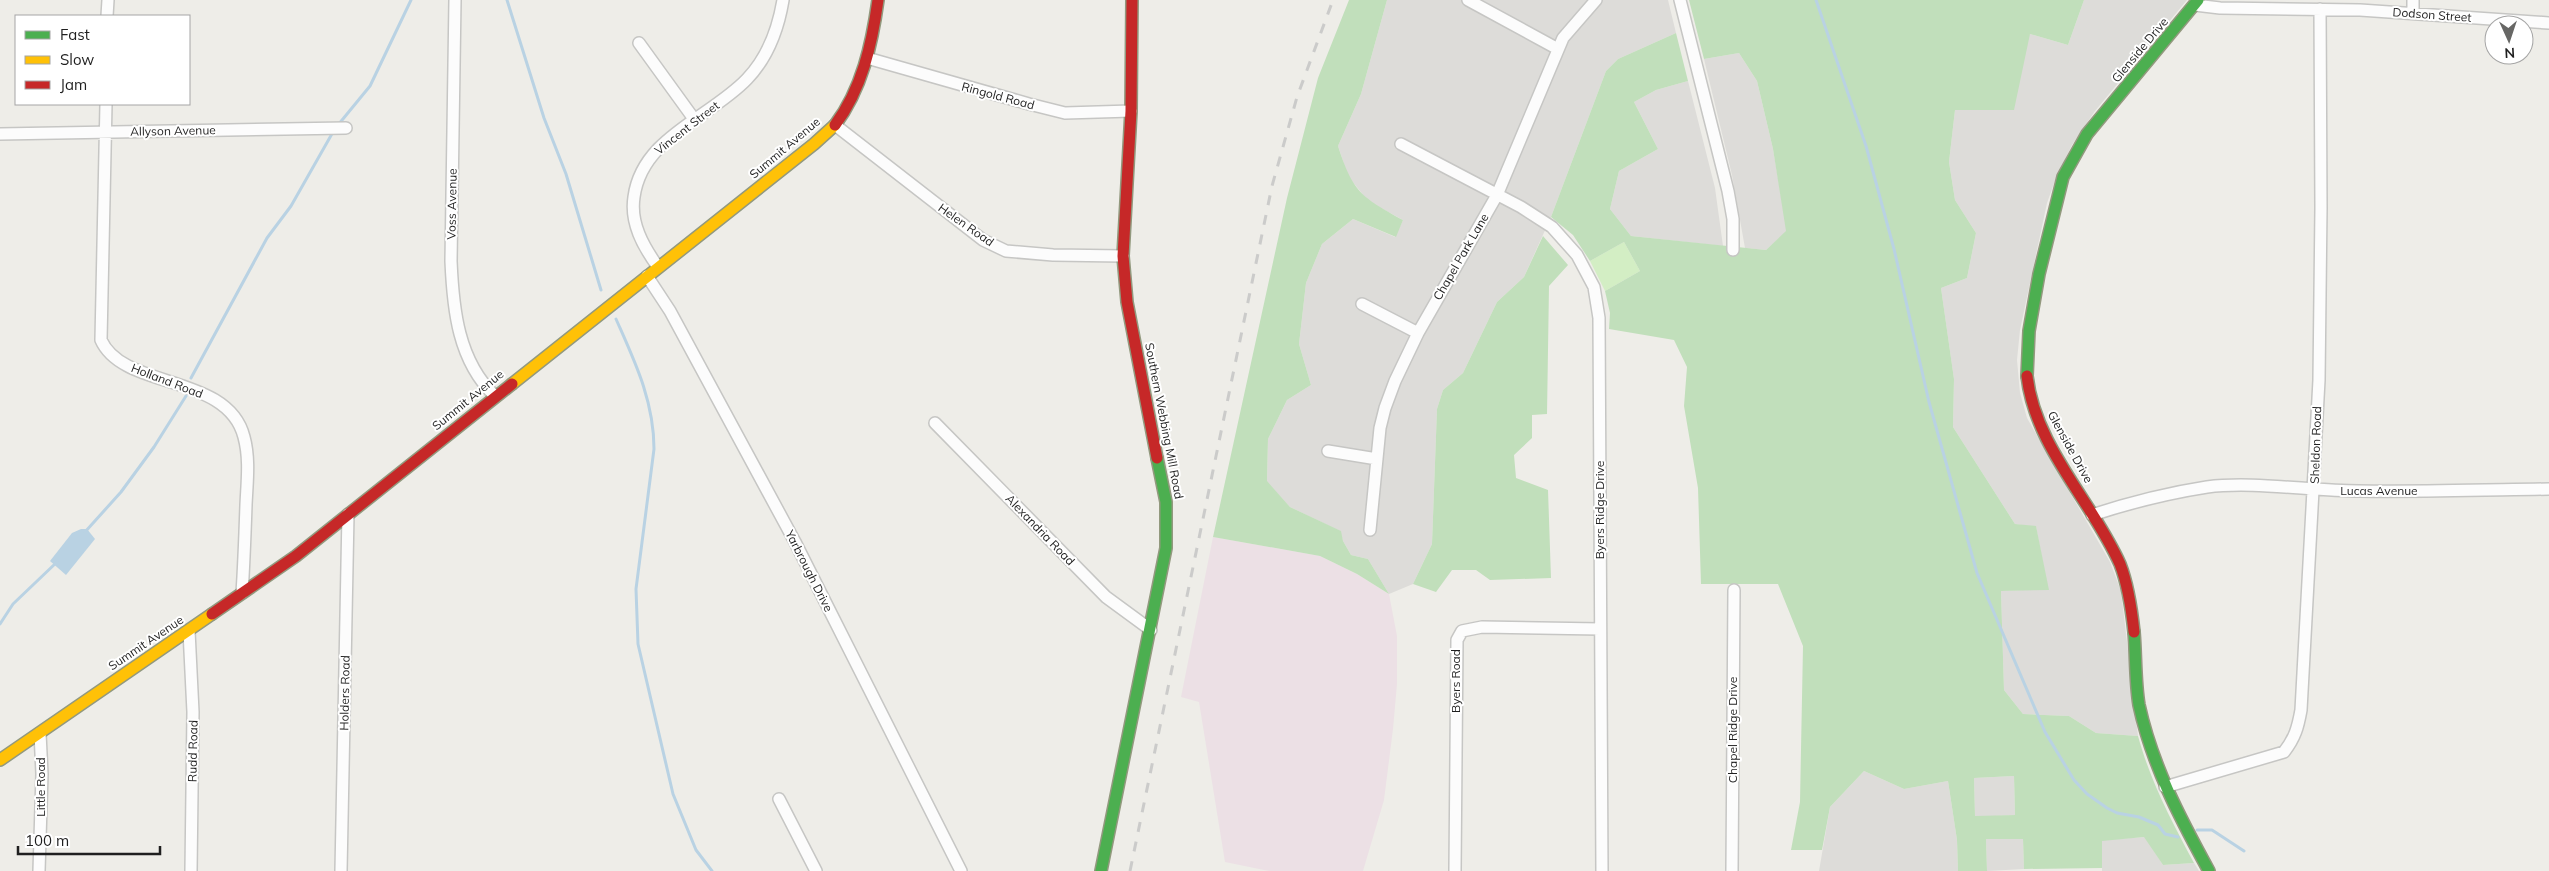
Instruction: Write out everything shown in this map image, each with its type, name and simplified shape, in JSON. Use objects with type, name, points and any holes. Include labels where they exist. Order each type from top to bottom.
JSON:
[{"type":"street","points":[[108,0],[108,15]]},
{"type":"street","name":"Voss Avenue","points":[[455,0],[451,261],[453,301],[457,326],[466,352],[487,388],[495,396]]},
{"type":"street","name":"Vincent Street","points":[[658,266],[639,236],[633,205],[636,186],[648,159],[694,120],[734,92],[764,58],[774,36],[782,0]]},
{"type":"street","name":"Summit Avenue","points":[[0,760],[296,556],[835,125],[855,90],[867,58],[878,0]]},
{"type":"street","name":"Southern Webbing Mill Road","points":[[1101,871],[1166,548],[1166,502],[1127,302],[1123,256],[1131,110],[1132,0]]},
{"type":"street","points":[[1468,0],[1558,49]]},
{"type":"street","name":"Chapel Park Lane","points":[[1370,530],[1377,459],[1385,408],[1418,333],[1497,194],[1558,49],[1575,22],[1596,0]]},
{"type":"street","points":[[1680,0],[1728,191],[1733,219],[1733,250]]},
{"type":"street","points":[[2413,0],[2413,13]]},
{"type":"street","name":"Dodson Street","points":[[2196,2],[2220,8],[2320,9],[2413,13],[2549,23]]},
{"type":"street","name":"Glenside Drive","points":[[2196,2],[2087,134],[2063,177],[2039,274],[2029,331],[2026,371],[2029,395],[2043,432],[2120,565],[2134,620],[2139,704],[2152,753],[2165,787],[2209,871]]},
{"type":"street","name":"Sheldon Road","points":[[2165,787],[2284,752],[2294,739],[2301,710],[2314,490],[2318,380],[2321,208],[2320,9]]},
{"type":"street","points":[[639,43],[694,120]]},
{"type":"street","name":"Ringold Road","points":[[867,58],[1001,97],[1066,113],[1131,110]]},
{"type":"street","name":"Holland Road","points":[[106,105],[102,340],[106,351],[122,364],[194,389],[216,402],[234,416],[244,434],[248,457],[242,593]]},
{"type":"street","name":"Helen Road","points":[[835,125],[983,240],[1006,251],[1053,255],[1123,256]]},
{"type":"street","name":"Allyson Avenue","points":[[0,134],[346,128]]},
{"type":"street","name":"Byers Ridge Drive","points":[[1401,144],[1497,194],[1552,227],[1577,254],[1594,287],[1599,318],[1602,871]]},
{"type":"street","name":"Yarbrough Drive","points":[[647,276],[670,311],[795,542],[961,871]]},
{"type":"street","points":[[1362,304],[1418,333]]},
{"type":"street","name":"Alexandria Road","points":[[935,423],[1106,597],[1151,630]]},
{"type":"street","points":[[1328,451],[1377,459]]},
{"type":"street","name":"Lucas Avenue","points":[[2092,515],[2120,505],[2207,487],[2236,486],[2314,490],[2549,489]]},
{"type":"street","name":"Holders Road","points":[[341,871],[348,514]]},
{"type":"street","name":"Chapel Ridge Drive","points":[[1732,871],[1734,590]]},
{"type":"street","name":"Byers Road","points":[[1455,871],[1457,640],[1462,631],[1482,627],[1600,629]]},
{"type":"street","name":"Rudd Road","points":[[189,631],[193,712],[191,871]]},
{"type":"street","name":"Little Road","points":[[39,871],[42,774],[40,733]]},
{"type":"street","points":[[779,799],[816,871]]},
{"type":"shaded area","points":[[1387,0],[1668,0],[1676,33],[1618,59],[1606,71],[1551,217],[1524,277],[1497,302],[1463,373],[1443,390],[1437,409],[1432,544],[1413,584],[1389,594],[1368,559],[1351,555],[1340,531],[1290,507],[1267,482],[1268,439],[1287,400],[1311,385],[1299,344],[1306,283],[1322,244],[1353,219],[1395,237],[1403,220],[1368,201],[1348,176],[1338,146],[1361,94]]},
{"type":"shaded area","points":[[2084,0],[2187,0],[2095,111],[2072,145],[2056,178],[2047,203],[2020,330],[2017,360],[2020,393],[2027,418],[2110,562],[2121,591],[2138,736],[2096,733],[2069,716],[2023,714],[2004,690],[2001,591],[2048,589],[2036,527],[2015,524],[1953,427],[1954,379],[1941,288],[1967,278],[1976,233],[1955,200],[1949,162],[1955,110],[2030,34],[2068,45]]},
{"type":"shaded area","points":[[1739,53],[1757,81],[1773,149],[1787,231],[1766,250],[1745,248],[1732,175],[1704,59]]},
{"type":"shaded area","points":[[1688,81],[1715,188],[1723,246],[1631,236],[1610,209],[1619,171],[1658,149],[1634,102],[1656,90]]},
{"type":"shaded area","points":[[1213,537],[1320,556],[1357,574],[1389,594],[1397,636],[1397,684],[1393,729],[1384,800],[1363,871],[1269,871],[1225,862],[1199,702],[1181,697]]},
{"type":"shaded area","points":[[1864,771],[1904,789],[1948,781],[1957,840],[1958,871],[1819,871],[1830,807]]},
{"type":"shaded area","points":[[2014,776],[2015,815],[1975,817],[1974,778]]},
{"type":"shaded area","points":[[2145,837],[2163,865],[2194,863],[2199,871],[2102,871],[2102,840]]},
{"type":"shaded area","points":[[2023,838],[2024,869],[1987,871],[1986,839]]},
{"type":"green space","points":[[1349,0],[1387,0],[1361,94],[1338,146],[1349,174],[1360,192],[1377,205],[1403,220],[1396,237],[1353,219],[1322,244],[1306,283],[1299,344],[1311,385],[1287,400],[1268,439],[1267,481],[1290,507],[1341,531],[1343,541],[1351,555],[1368,559],[1389,594],[1357,574],[1320,556],[1213,537],[1287,198],[1318,78]]},
{"type":"green space","points":[[1689,0],[2084,0],[2068,45],[2030,34],[2014,110],[1955,110],[1949,162],[1955,200],[1976,233],[1967,278],[1941,288],[1954,379],[1953,427],[2015,524],[2036,526],[2049,590],[2001,591],[2004,690],[2023,714],[2069,716],[2096,733],[2138,736],[2155,786],[2194,863],[2163,865],[2144,837],[2102,841],[2102,868],[2024,869],[2023,839],[1986,839],[1987,871],[1958,871],[1957,840],[1948,781],[1904,789],[1864,771],[1830,807],[1822,850],[1791,850],[1800,802],[1803,646],[1778,584],[1701,584],[1698,488],[1684,406],[1687,367],[1674,340],[1609,329],[1610,313],[1605,291],[1640,271],[1624,242],[1590,261],[1573,235],[1551,217],[1606,71],[1618,59],[1676,33],[1688,81],[1656,90],[1634,102],[1658,149],[1619,171],[1610,209],[1631,236],[1766,250],[1786,231],[1773,149],[1757,81],[1739,53],[1704,59]],"holes":[[[2014,776],[2015,815],[1975,816],[1974,778]]]},
{"type":"green space","points":[[1543,236],[1568,265],[1549,286],[1547,414],[1532,415],[1532,438],[1514,455],[1516,478],[1548,490],[1551,578],[1490,580],[1476,570],[1452,570],[1436,592],[1413,584],[1432,544],[1437,409],[1443,390],[1463,373],[1497,302],[1524,277]]},
{"type":"green space","points":[[1624,242],[1640,271],[1605,291],[1590,261]]},
{"type":"water","points":[[81,529],[87,529],[95,539],[66,575],[50,561],[72,533]]},
{"type":"waterway","points":[[338,125],[370,86],[411,0]]},
{"type":"waterway","points":[[507,0],[544,118],[566,174],[601,290]]},
{"type":"waterway","points":[[1816,0],[1866,146],[1894,249],[1929,402],[1977,573],[2045,732],[2074,780],[2087,794],[2117,813],[2139,817],[2158,825],[2165,834],[2178,837]]},
{"type":"waterway","points":[[191,378],[267,238],[291,206],[333,132]]},
{"type":"waterway","points":[[616,319],[642,382],[651,414],[653,431],[654,449],[636,589],[638,644],[673,794],[696,850],[712,871]]},
{"type":"waterway","points":[[85,532],[121,492],[154,447],[186,396]]},
{"type":"waterway","points":[[0,624],[13,604],[57,562]]},
{"type":"waterway","points":[[2197,830],[2212,830],[2244,851]]},
{"type":"railway","points":[[1130,871],[1272,186],[1297,97],[1333,0]]},
{"type":"traffic: fast","points":[[2027,376],[2029,331],[2039,274],[2063,177],[2087,134],[2198,0]]},
{"type":"traffic: fast","points":[[1101,871],[1166,548],[1166,502],[1157,458]]},
{"type":"traffic: fast","points":[[2134,632],[2139,705],[2151,749],[2168,791],[2209,871]]},
{"type":"traffic: slow","points":[[512,384],[814,144],[835,125]]},
{"type":"traffic: slow","points":[[0,760],[212,614]]},
{"type":"traffic: jam","points":[[835,125],[859,81],[873,33],[878,0]]},
{"type":"traffic: jam","points":[[1132,0],[1131,111],[1123,256],[1127,302],[1157,458]]},
{"type":"traffic: jam","points":[[2027,376],[2032,402],[2041,426],[2066,473],[2095,518],[2120,564],[2129,598],[2134,632]]},
{"type":"traffic: jam","points":[[212,614],[296,556],[512,384]]}]
